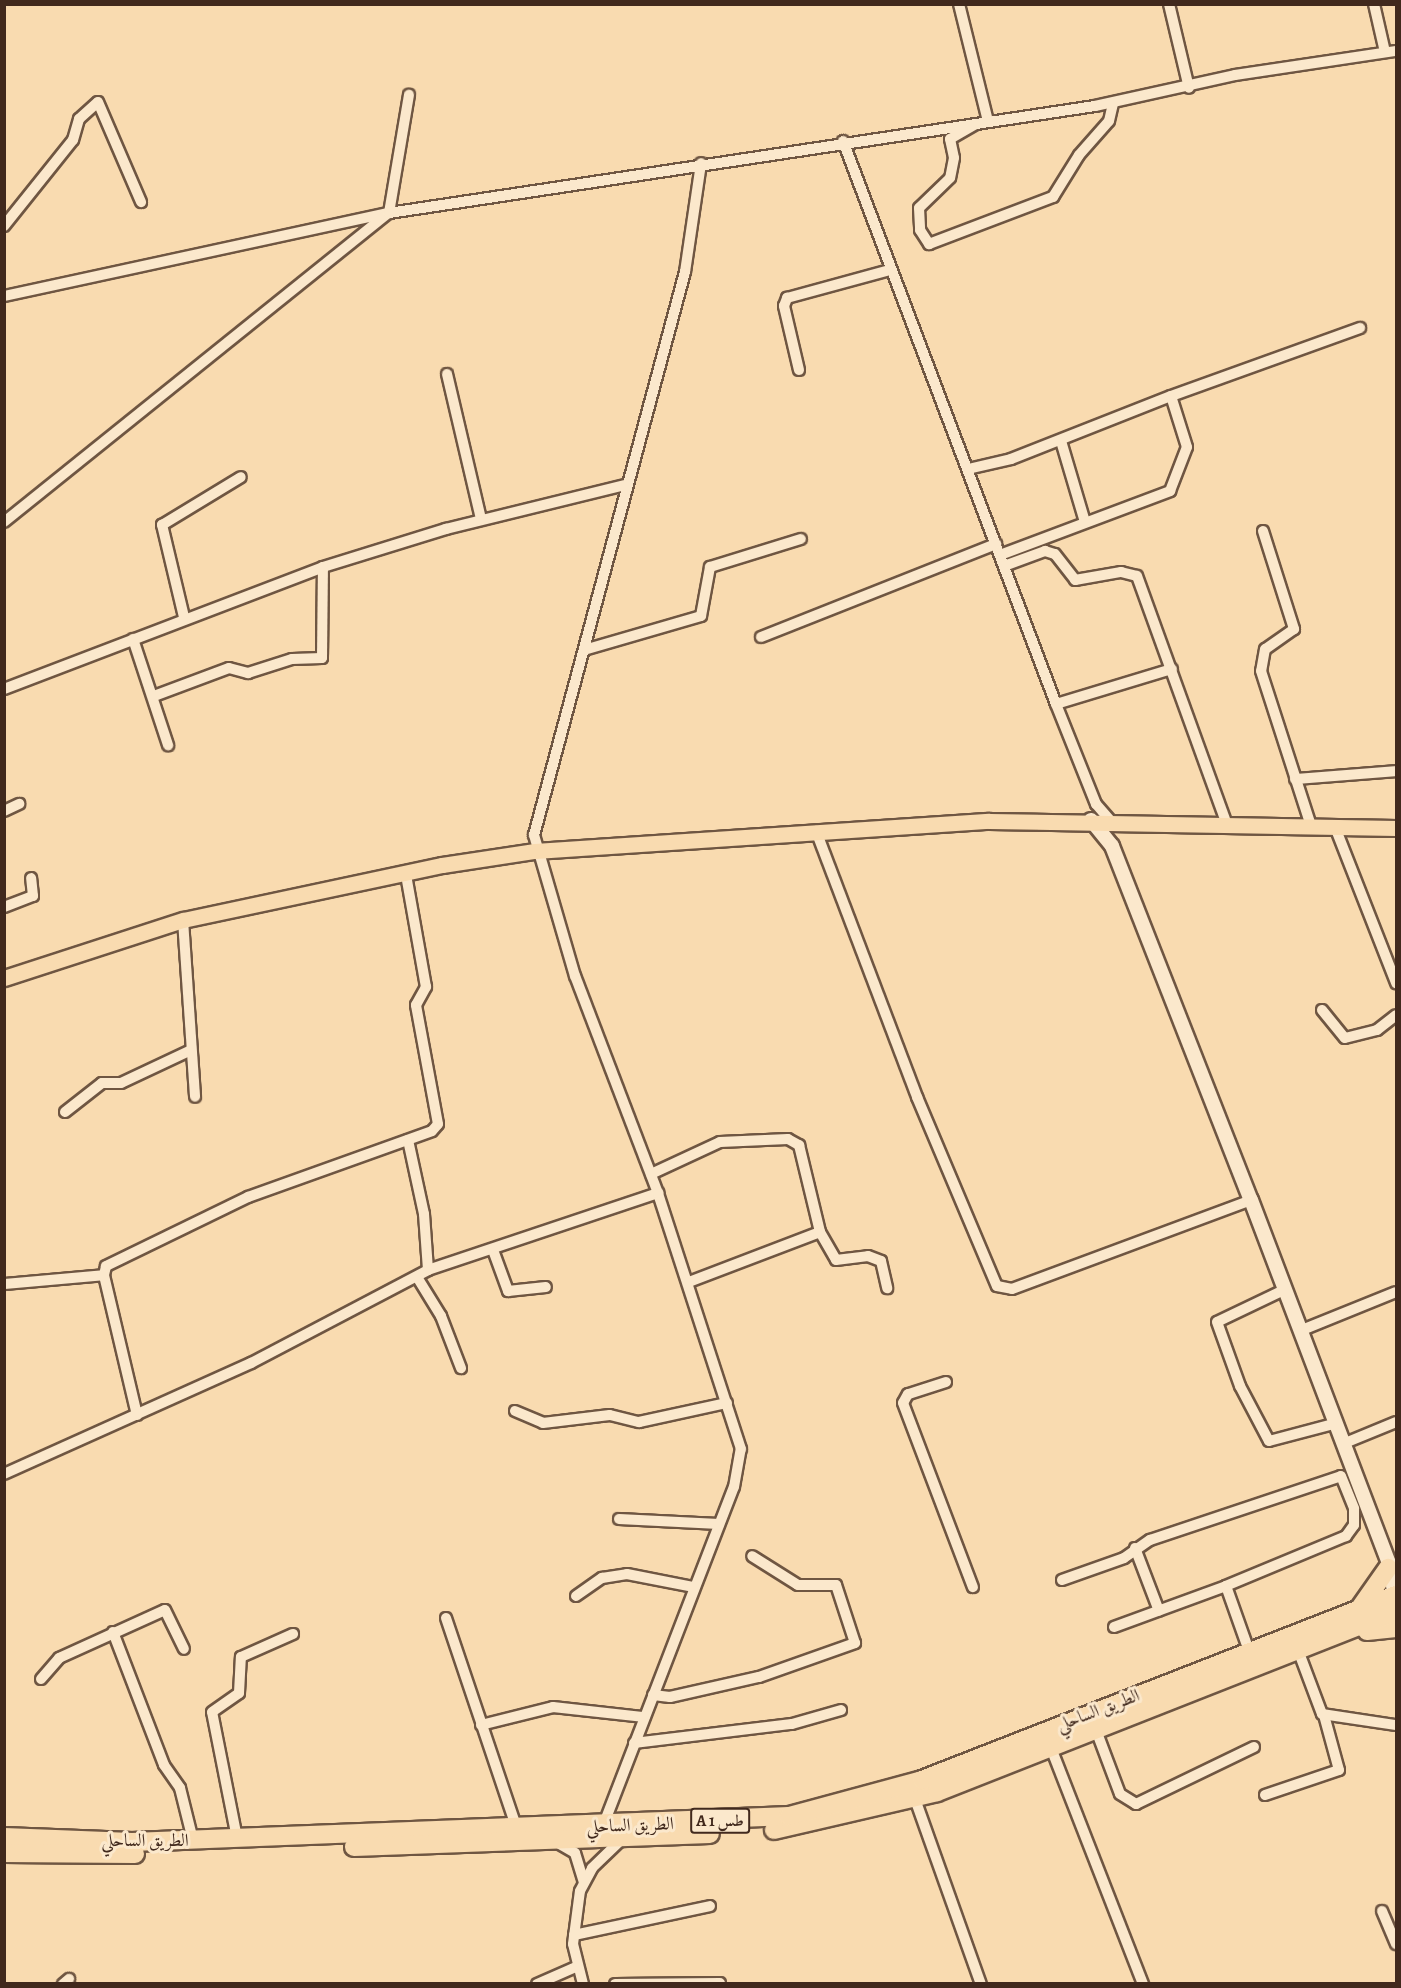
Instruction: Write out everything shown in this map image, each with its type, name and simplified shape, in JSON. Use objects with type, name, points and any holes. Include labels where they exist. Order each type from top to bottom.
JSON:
[{"type":"highway","points":[[1359,1608],[1393,1568]]},
{"type":"highway","name":"الطريق الساحلي","points":[[4,1837],[237,1839],[771,1818],[878,1795],[1359,1608],[1396,1601]]},
{"type":"highway","name":"الطريق الساحلي","points":[[4,1853],[622,1839],[796,1827],[915,1799],[1051,1748],[1347,1630],[1396,1601]]},
{"type":"highway","points":[[1347,1630],[1396,1628]]},
{"type":"main road","points":[[4,978],[183,920],[535,851],[816,831],[1091,820],[1396,828]]},
{"type":"street","points":[[959,4],[983,122]]},
{"type":"street","points":[[1169,4],[1189,88]]},
{"type":"street","points":[[4,296],[389,213],[843,141],[1113,103],[1189,88],[1235,75],[1391,51],[1374,4]]},
{"type":"street","points":[[4,522],[389,213],[409,95]]},
{"type":"street","points":[[4,226],[74,140],[79,119],[98,102],[141,202]]},
{"type":"street","points":[[983,122],[950,139],[954,158],[950,178],[919,208],[920,230],[929,244],[1053,196],[1079,155],[1109,121],[1113,103]]},
{"type":"street","points":[[843,141],[1056,705],[1096,804],[1110,820]]},
{"type":"street","points":[[603,1826],[741,1464],[727,1403],[688,1282],[535,851],[543,796],[584,650],[624,485],[685,272],[701,163]]},
{"type":"street","points":[[799,370],[784,306],[787,298],[890,270]]},
{"type":"street","points":[[968,469],[1061,441],[1171,396],[1360,328]]},
{"type":"street","points":[[447,374],[481,519]]},
{"type":"street","points":[[1002,561],[1085,522],[1173,486],[1187,447],[1171,396]]},
{"type":"street","points":[[1061,441],[1085,522]]},
{"type":"street","points":[[184,617],[162,525],[241,477]]},
{"type":"street","points":[[4,689],[184,617],[323,567],[481,519],[624,485]]},
{"type":"street","points":[[1263,531],[1294,629],[1265,649],[1261,671],[1311,826]]},
{"type":"street","points":[[584,650],[700,616],[710,567],[801,539]]},
{"type":"street","points":[[761,637],[996,544]]},
{"type":"street","points":[[1002,561],[1045,551],[1055,554],[1075,580],[1133,574],[1172,669],[1227,825]]},
{"type":"street","points":[[154,696],[229,668],[248,673],[292,659],[322,658],[323,567]]},
{"type":"street","points":[[133,639],[154,696],[168,745]]},
{"type":"street","points":[[1056,705],[1172,669]]},
{"type":"street","points":[[1295,779],[1396,771]]},
{"type":"street","points":[[4,811],[19,804]]},
{"type":"street","points":[[1091,820],[1112,846],[1286,1289],[1393,1568],[1396,1601]]},
{"type":"street","points":[[1112,846],[1118,834],[1136,821]]},
{"type":"street","points":[[1335,827],[1396,983]]},
{"type":"street","points":[[816,831],[917,1097],[997,1286],[1012,1289],[1251,1200]]},
{"type":"street","points":[[137,1415],[104,1275],[112,1261],[232,1204],[432,1131],[439,1120],[416,1005],[426,987],[406,875]]},
{"type":"street","points":[[4,907],[33,896],[31,878]]},
{"type":"street","points":[[183,920],[195,1097]]},
{"type":"street","points":[[1322,1010],[1345,1038],[1377,1030],[1396,1015]]},
{"type":"street","points":[[65,1112],[102,1083],[121,1083],[191,1050]]},
{"type":"street","points":[[408,1140],[424,1214],[428,1270]]},
{"type":"street","points":[[651,1174],[720,1142],[795,1140],[820,1232],[836,1260],[868,1256],[881,1261],[887,1288]]},
{"type":"street","points":[[4,1474],[137,1415],[428,1270],[658,1193]]},
{"type":"street","points":[[688,1282],[820,1232]]},
{"type":"street","points":[[493,1250],[508,1291],[546,1287]]},
{"type":"street","points":[[4,1284],[104,1275]]},
{"type":"street","points":[[417,1277],[441,1316],[461,1368]]},
{"type":"street","points":[[1286,1289],[1219,1319],[1240,1386],[1269,1441],[1337,1423]]},
{"type":"street","points":[[1302,1330],[1396,1292]]},
{"type":"street","points":[[946,1382],[905,1396],[903,1403],[973,1587]]},
{"type":"street","points":[[515,1411],[543,1423],[610,1415],[639,1422],[727,1403]]},
{"type":"street","points":[[1345,1443],[1396,1422]]},
{"type":"street","points":[[1062,1580],[1135,1548],[1334,1475],[1346,1479],[1354,1525],[1346,1536],[1226,1586],[1114,1628]]},
{"type":"street","points":[[619,1519],[719,1524]]},
{"type":"street","points":[[1135,1548],[1159,1611]]},
{"type":"street","points":[[654,1695],[670,1696],[759,1677],[855,1643],[836,1585],[798,1585],[752,1556]]},
{"type":"street","points":[[576,1596],[602,1578],[627,1574],[693,1587]]},
{"type":"street","points":[[1226,1586],[1249,1651]]},
{"type":"street","points":[[41,1679],[59,1658],[165,1610],[184,1649]]},
{"type":"street","points":[[446,1618],[517,1829]]},
{"type":"street","points":[[113,1632],[164,1765],[180,1788],[193,1840]]},
{"type":"street","points":[[237,1839],[212,1712],[239,1693],[241,1657],[293,1634]]},
{"type":"street","points":[[1265,1795],[1339,1770],[1324,1715],[1298,1650]]},
{"type":"street","points":[[482,1725],[554,1707],[644,1717]]},
{"type":"street","points":[[634,1743],[792,1724],[841,1710]]},
{"type":"street","points":[[1324,1715],[1396,1725]]},
{"type":"street","points":[[1096,1730],[1120,1794],[1136,1804],[1254,1747]]},
{"type":"street","points":[[1051,1748],[1143,1983]]},
{"type":"street","points":[[915,1799],[981,1983]]},
{"type":"street","points":[[583,1983],[576,1967],[574,1935],[585,1882],[601,1856],[622,1839]]},
{"type":"street","points":[[553,1841],[575,1853],[585,1882]]},
{"type":"street","points":[[574,1935],[710,1906]]},
{"type":"street","points":[[1382,1911],[1396,1944]]},
{"type":"street","points":[[537,1983],[576,1967]]},
{"type":"street","points":[[615,1983],[720,1983]]}]
